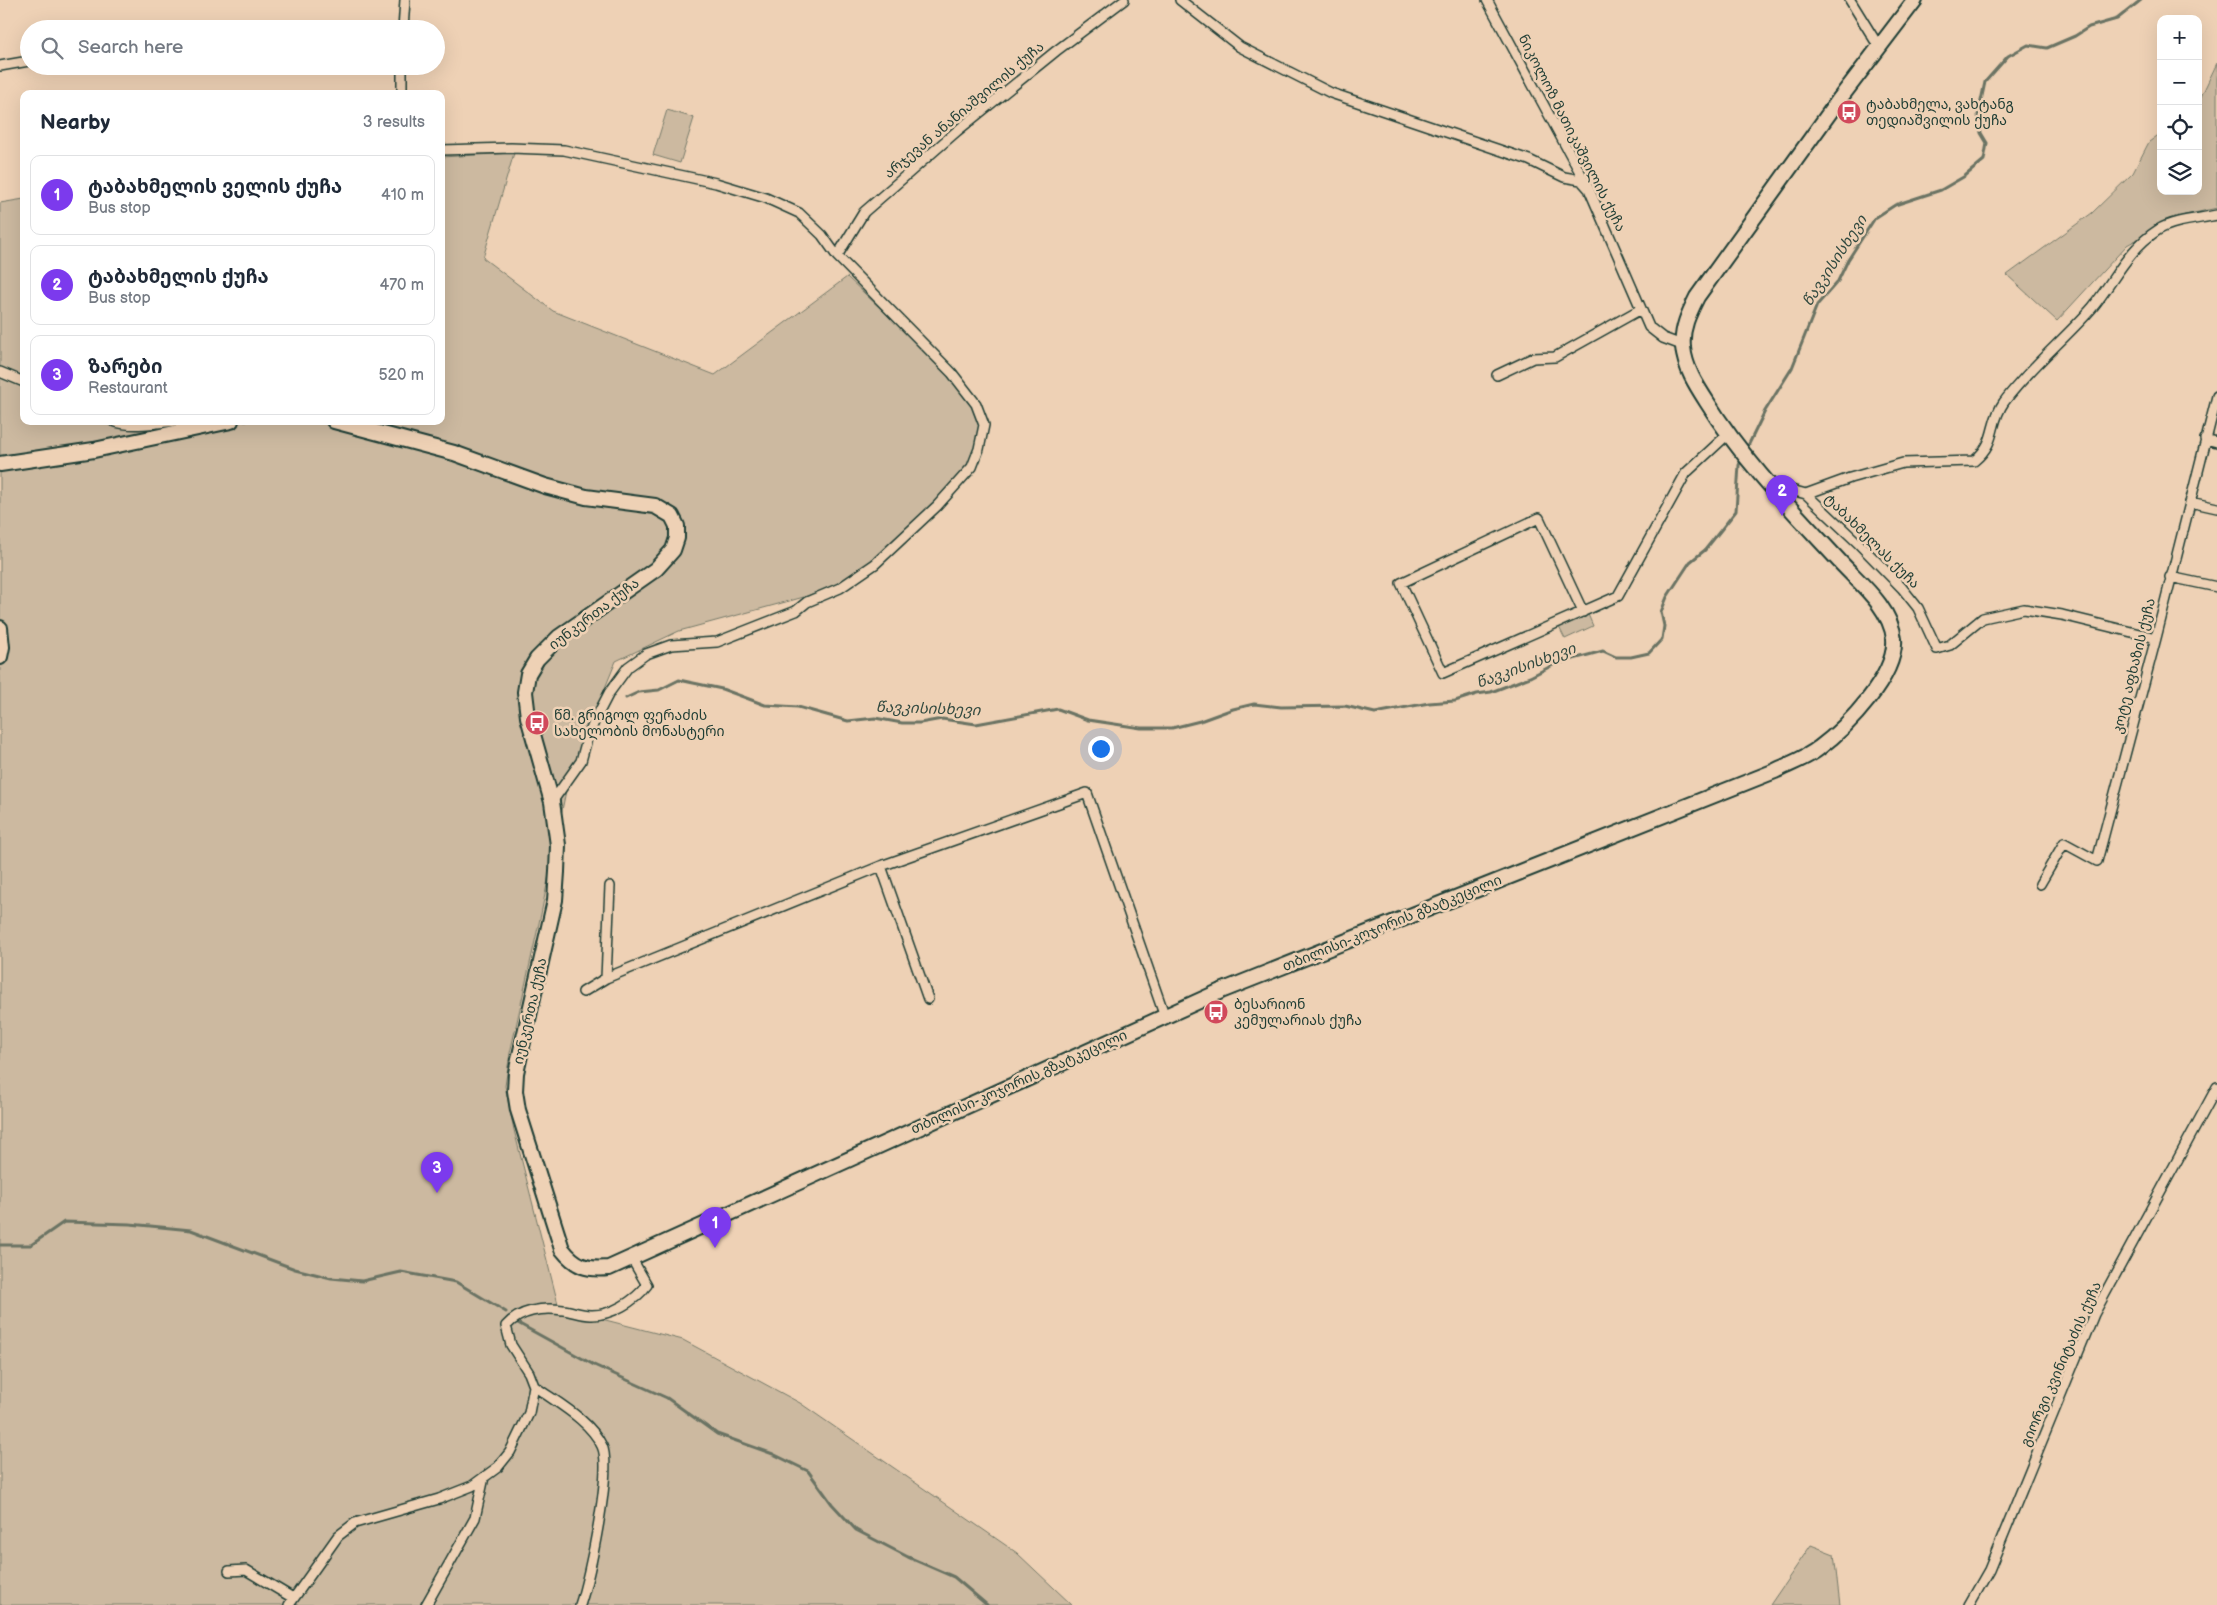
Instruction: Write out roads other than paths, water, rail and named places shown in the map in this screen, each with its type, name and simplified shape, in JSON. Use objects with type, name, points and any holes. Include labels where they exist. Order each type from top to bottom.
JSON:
[{"type":"main road","points":[[1727,435],[1689,371],[1682,345],[1686,319],[1697,297],[1915,0]]},
{"type":"main road","points":[[0,464],[94,450],[212,425]]},
{"type":"main road","name":"იუნკერთა ქუჩა","points":[[349,425],[454,453],[545,486],[586,497],[654,506],[672,516],[677,526],[677,538],[673,550],[656,569],[559,637],[537,659],[528,674],[524,692],[528,717],[552,802],[558,845],[555,900],[520,1055],[515,1091],[518,1110],[562,1249],[577,1264],[593,1269],[609,1268],[632,1259]]},
{"type":"main road","name":"თბილისი-კოჯორის გზატკეცილი","points":[[632,1259],[1221,991],[1775,771],[1818,750],[1845,726],[1868,700],[1886,672],[1892,654],[1894,639],[1890,623],[1867,590],[1768,484],[1727,435]]},
{"type":"main road","points":[[0,628],[2,647],[0,657]]},
{"type":"street","points":[[404,20],[406,0]]},
{"type":"street","name":"არჯევან ანანიაშვილის ქუჩა","points":[[837,256],[864,212],[965,125],[1056,51],[1124,0]]},
{"type":"street","points":[[1180,0],[1240,47],[1331,93],[1520,157],[1564,176],[1581,180],[1589,189]]},
{"type":"street","name":"ნიკოლოზ მათიკაშვილის ქუჩა","points":[[1488,0],[1589,189],[1649,327],[1663,338],[1682,345]]},
{"type":"street","points":[[1850,0],[1879,47]]},
{"type":"street","points":[[0,66],[20,63]]},
{"type":"street","points":[[402,75],[402,90]]},
{"type":"street","points":[[445,150],[512,148],[564,150],[716,183],[766,198],[799,213],[822,235],[837,256],[952,373],[976,404],[984,425],[979,449],[972,467],[938,506],[875,564],[840,588],[807,602],[796,611],[717,642],[671,645],[646,654],[628,667],[609,694],[595,720],[581,761],[552,802]]},
{"type":"street","points":[[1806,494],[1850,478],[1903,463],[1974,461],[1990,444],[1996,416],[2004,403],[2054,345],[2092,308],[2131,253],[2159,230],[2217,215]]},
{"type":"street","points":[[1497,375],[1533,358],[1555,357],[1641,309]]},
{"type":"street","points":[[0,372],[20,380]]},
{"type":"street","name":"კოტე აფხაზის ქუჩა","points":[[2040,884],[2064,843],[2097,861],[2217,396]]},
{"type":"street","points":[[1584,612],[1539,518],[1401,583],[1443,673],[1584,612],[1618,596],[1686,473],[1727,435]]},
{"type":"street","points":[[2205,439],[2217,442]]},
{"type":"street","name":"ტაბახმელას ქუჩა","points":[[1768,484],[1806,494],[1902,588],[1918,608],[1937,649],[1950,645],[1983,618],[2024,609],[2156,638]]},
{"type":"street","points":[[2190,502],[2217,508]]},
{"type":"street","points":[[2170,577],[2217,587]]},
{"type":"street","points":[[584,992],[606,978],[881,866],[1087,793],[1165,1017]]},
{"type":"street","points":[[881,866],[928,999]]},
{"type":"street","points":[[606,978],[610,886]]},
{"type":"street","name":"გიორგი კვინიტაძის ქუჩა","points":[[1969,1605],[1988,1570],[2094,1314],[2217,1087]]},
{"type":"street","points":[[229,1571],[246,1570],[291,1602],[338,1536],[355,1522],[439,1499],[472,1486],[498,1467],[516,1441],[528,1413],[534,1386],[530,1374],[511,1345],[506,1326],[515,1316],[535,1310],[562,1310],[591,1315],[612,1310],[632,1301],[647,1286],[632,1259]]},
{"type":"street","points":[[534,1386],[589,1427],[603,1448],[606,1474],[586,1586],[580,1605]]},
{"type":"street","points":[[426,1605],[475,1518],[484,1477]]},
{"type":"waterway","name":"წავკისისხევი","points":[[1746,450],[1765,411],[1792,368],[1817,305],[1838,281],[1848,260],[1875,218],[1895,205],[1941,190],[1965,176],[1984,160],[1987,143],[1981,133],[1978,115],[1985,82],[2008,56],[2028,45],[2047,48],[2075,36],[2089,27],[2117,19],[2141,0]]},
{"type":"waterway","name":"წავკისისხევი","points":[[626,698],[639,692],[659,690],[679,680],[722,689],[765,705],[798,707],[848,721],[875,718],[902,723],[920,723],[942,719],[976,724],[1058,709],[1088,720],[1141,728],[1172,728],[1254,704],[1281,707],[1345,706],[1375,713],[1429,703],[1455,701],[1491,692],[1530,677],[1555,664],[1603,651],[1616,657],[1631,657],[1649,653],[1662,639],[1664,626],[1661,612],[1667,597],[1690,562],[1705,550],[1736,511],[1739,465],[1742,458]]},
{"type":"waterway","points":[[0,1245],[31,1245],[64,1222],[130,1224],[191,1230],[295,1269],[331,1278],[362,1281],[401,1272],[456,1282],[506,1312]]},
{"type":"waterway","points":[[516,1322],[594,1365],[667,1398],[717,1434],[773,1454],[808,1471],[832,1504],[856,1530],[908,1557],[954,1577],[987,1605]]},
{"type":"place","name":"ტაბახმელა, ვახტანგ თედიაშვილის ქუჩა","points":[[1849,112]]},
{"type":"place","name":"ტაბახმელის ქუჩა","points":[[1782,516]]},
{"type":"place","name":"წმ. გრიგოლ ფერაძის სახელობის მონასტერი","points":[[537,723]]},
{"type":"place","name":"ბესარიონ კემულარიას ქუჩა","points":[[1216,1012]]},
{"type":"place","name":"ზარები","points":[[437,1193]]},
{"type":"place","name":"ტაბახმელის ველის ქუჩა","points":[[715,1248]]}]
